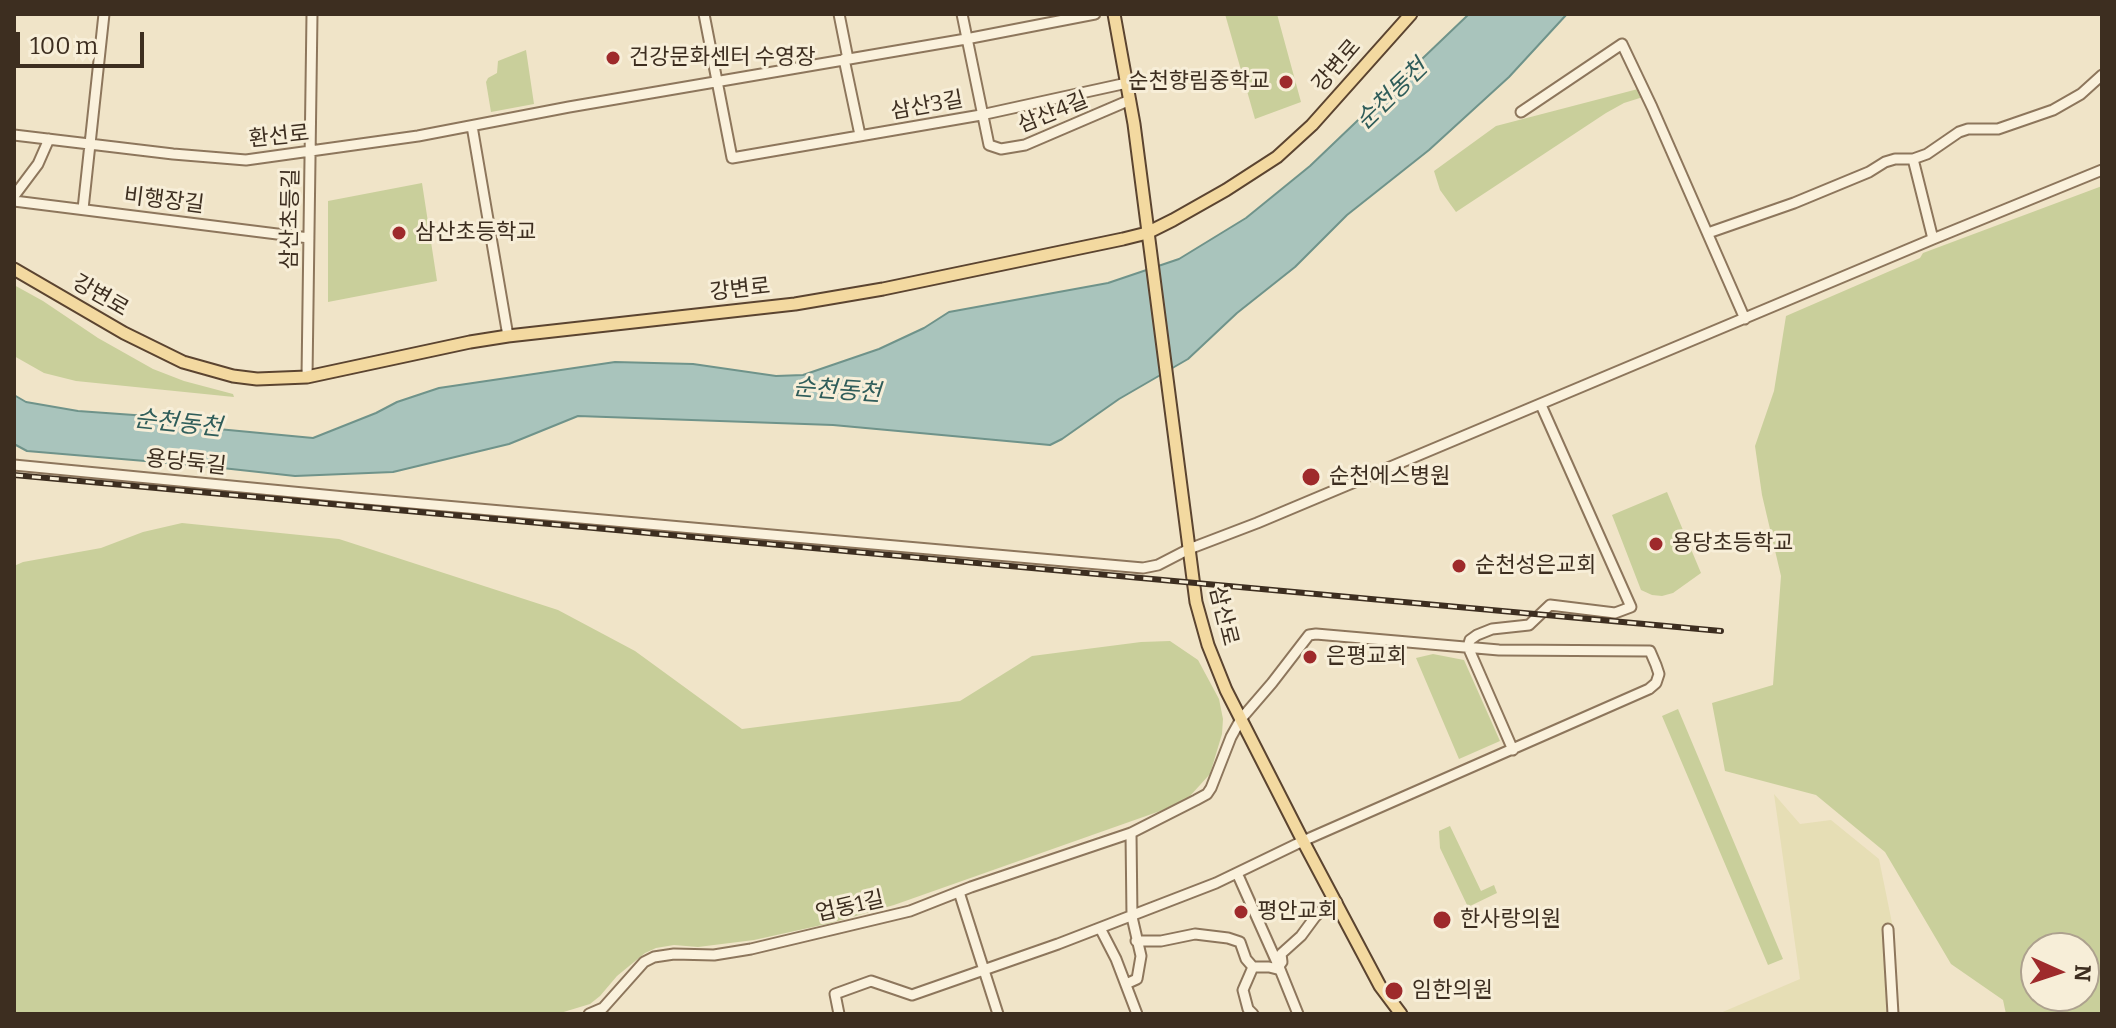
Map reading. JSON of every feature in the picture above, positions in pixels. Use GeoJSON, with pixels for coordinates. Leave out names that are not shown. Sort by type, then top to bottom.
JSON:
{"type":"FeatureCollection","features":[{"type":"Feature","properties":{"kind":"main road"},"geometry":{"type":"LineString","coordinates":[[1114,14],[1130,100],[1147,233]]}},
{"type":"Feature","properties":{"kind":"main road","name":"강변로"},"geometry":{"type":"LineString","coordinates":[[14,269],[124,333],[183,362],[245,377],[276,379],[307,377],[508,336],[822,300],[1147,233],[1217,196],[1277,157],[1312,125],[1411,14]]}},
{"type":"Feature","properties":{"kind":"main road","name":"삼산로"},"geometry":{"type":"LineString","coordinates":[[1147,233],[1196,602],[1208,645],[1226,690],[1303,841],[1380,986],[1401,1014]]}},
{"type":"Feature","properties":{"kind":"street"},"geometry":{"type":"LineString","coordinates":[[83,209],[104,14]]}},
{"type":"Feature","properties":{"kind":"street","name":"삼산초등길"},"geometry":{"type":"LineString","coordinates":[[307,377],[312,14]]}},
{"type":"Feature","properties":{"kind":"street"},"geometry":{"type":"LineString","coordinates":[[704,14],[717,82]]}},
{"type":"Feature","properties":{"kind":"street"},"geometry":{"type":"LineString","coordinates":[[839,14],[860,135]]}},
{"type":"Feature","properties":{"kind":"street"},"geometry":{"type":"LineString","coordinates":[[962,14],[981,115]]}},
{"type":"Feature","properties":{"kind":"street","name":"환선로"},"geometry":{"type":"LineString","coordinates":[[14,135],[246,160],[472,126],[1095,14]]}},
{"type":"Feature","properties":{"kind":"street"},"geometry":{"type":"LineString","coordinates":[[1521,112],[1622,44],[1745,319]]}},
{"type":"Feature","properties":{"kind":"street"},"geometry":{"type":"LineString","coordinates":[[1708,233],[1794,203],[1869,172],[1885,162],[1913,159],[1937,149],[1959,132],[1998,129],[2053,110],[2081,94],[2102,75]]}},
{"type":"Feature","properties":{"kind":"street","name":"삼산3길"},"geometry":{"type":"LineString","coordinates":[[717,82],[732,158],[981,115],[1127,83]]}},
{"type":"Feature","properties":{"kind":"street","name":"삼산4길"},"geometry":{"type":"LineString","coordinates":[[981,115],[989,145],[1007,149],[1025,145],[1130,100]]}},
{"type":"Feature","properties":{"kind":"street"},"geometry":{"type":"LineString","coordinates":[[472,126],[508,336]]}},
{"type":"Feature","properties":{"kind":"street"},"geometry":{"type":"LineString","coordinates":[[14,199],[38,164],[49,139]]}},
{"type":"Feature","properties":{"kind":"street"},"geometry":{"type":"LineString","coordinates":[[1913,159],[1933,239]]}},
{"type":"Feature","properties":{"kind":"street","name":"용당둑길"},"geometry":{"type":"LineString","coordinates":[[18,463],[355,498],[1135,568],[1158,565],[1189,549],[2102,170]]}},
{"type":"Feature","properties":{"kind":"street","name":"비행장길"},"geometry":{"type":"LineString","coordinates":[[14,199],[309,238]]}},
{"type":"Feature","properties":{"kind":"street"},"geometry":{"type":"LineString","coordinates":[[1513,750],[1468,647],[1470,640],[1485,631],[1529,625],[1550,605],[1615,613],[1631,607],[1541,405]]}},
{"type":"Feature","properties":{"kind":"street","name":"업동1길"},"geometry":{"type":"LineString","coordinates":[[589,1014],[603,1008],[644,962],[654,957],[714,955],[751,949],[910,911],[1131,833],[1207,794],[1241,719],[1309,635],[1468,647]]}},
{"type":"Feature","properties":{"kind":"street"},"geometry":{"type":"LineString","coordinates":[[839,1014],[835,994],[871,981],[912,995],[1132,917],[1649,689],[1656,683],[1659,674],[1650,651],[1468,647]]}},
{"type":"Feature","properties":{"kind":"street"},"geometry":{"type":"LineString","coordinates":[[1126,984],[1137,979],[1141,956],[1132,917],[1131,833]]}},
{"type":"Feature","properties":{"kind":"street"},"geometry":{"type":"LineString","coordinates":[[1237,873],[1298,1014]]}},
{"type":"Feature","properties":{"kind":"street"},"geometry":{"type":"LineString","coordinates":[[959,892],[998,1014]]}},
{"type":"Feature","properties":{"kind":"street"},"geometry":{"type":"LineString","coordinates":[[1136,941],[1161,941],[1195,934],[1228,938],[1240,942],[1246,959],[1253,967],[1277,969],[1282,962],[1281,954],[1325,907],[1337,902]]}},
{"type":"Feature","properties":{"kind":"street"},"geometry":{"type":"LineString","coordinates":[[1100,928],[1137,1014]]}},
{"type":"Feature","properties":{"kind":"street"},"geometry":{"type":"LineString","coordinates":[[1888,929],[1893,1014]]}},
{"type":"Feature","properties":{"kind":"street"},"geometry":{"type":"LineString","coordinates":[[1253,967],[1243,990],[1248,1009],[1253,1014]]}},
{"type":"Feature","properties":{"kind":"shaded area"},"geometry":{"type":"Polygon","coordinates":[[[1774,794],[1800,824],[1831,820],[1879,859],[1892,923],[1899,1014],[1718,1014],[1800,979],[1774,794]]]}},
{"type":"Feature","properties":{"kind":"green space"},"geometry":{"type":"Polygon","coordinates":[[[1225,14],[1277,14],[1301,102],[1255,119],[1225,14]]]}},
{"type":"Feature","properties":{"kind":"green space"},"geometry":{"type":"Polygon","coordinates":[[[526,50],[534,104],[491,112],[488,78],[497,73],[498,61],[526,50]]]}},
{"type":"Feature","properties":{"kind":"green space"},"geometry":{"type":"Polygon","coordinates":[[[1638,89],[1643,97],[1606,113],[1456,212],[1440,190],[1434,171],[1496,126],[1638,89]]]}},
{"type":"Feature","properties":{"kind":"green space"},"geometry":{"type":"Polygon","coordinates":[[[422,183],[437,281],[328,302],[328,201],[422,183]]]}},
{"type":"Feature","properties":{"kind":"green space"},"geometry":{"type":"Polygon","coordinates":[[[2102,186],[2102,1014],[2006,1014],[2003,1000],[1951,964],[1885,852],[1816,795],[1725,771],[1712,703],[1773,685],[1781,576],[1762,495],[1755,446],[1774,391],[1786,316],[1920,258],[1923,253],[2102,186]]]}},
{"type":"Feature","properties":{"kind":"green space"},"geometry":{"type":"Polygon","coordinates":[[[14,285],[153,369],[233,394],[234,397],[76,381],[44,373],[14,356],[14,285]]]}},
{"type":"Feature","properties":{"kind":"green space","name":"용당초등학교"},"geometry":{"type":"Polygon","coordinates":[[[1667,492],[1701,573],[1673,593],[1662,596],[1641,590],[1612,515],[1667,492]]]}},
{"type":"Feature","properties":{"kind":"green space"},"geometry":{"type":"Polygon","coordinates":[[[182,523],[339,539],[558,610],[635,651],[742,729],[960,701],[1032,656],[1170,641],[1198,660],[1219,699],[1222,734],[1210,774],[1190,796],[1163,810],[894,905],[831,923],[754,940],[698,947],[674,945],[656,948],[617,976],[590,1004],[557,1014],[14,1014],[14,566],[101,548],[143,532],[182,523]]]}},
{"type":"Feature","properties":{"kind":"green space"},"geometry":{"type":"Polygon","coordinates":[[[1433,654],[1464,660],[1500,741],[1459,759],[1416,658],[1433,654]]]}},
{"type":"Feature","properties":{"kind":"green space"},"geometry":{"type":"Polygon","coordinates":[[[1678,709],[1783,959],[1768,965],[1662,716],[1678,709]]]}},
{"type":"Feature","properties":{"kind":"green space"},"geometry":{"type":"Polygon","coordinates":[[[1450,826],[1481,891],[1494,885],[1497,893],[1468,907],[1440,848],[1439,831],[1450,826]]]}},
{"type":"Feature","properties":{"kind":"water","name":"순천동천"},"geometry":{"type":"Polygon","coordinates":[[[1469,14],[1567,14],[1509,77],[1429,150],[1347,215],[1295,267],[1237,313],[1188,359],[1119,399],[1050,445],[833,425],[578,416],[509,444],[393,472],[295,476],[27,451],[14,444],[14,395],[26,402],[78,411],[148,416],[218,429],[313,438],[397,402],[439,388],[615,362],[693,364],[776,376],[803,375],[879,349],[924,328],[949,312],[1108,283],[1179,259],[1246,218],[1310,166],[1469,14]]]}},
{"type":"Feature","properties":{"kind":"railway"},"geometry":{"type":"LineString","coordinates":[[14,475],[1721,631]]}},
{"type":"Feature","properties":{"kind":"place","name":"건강문화센터 수영장"},"geometry":{"type":"Point","coordinates":[613,58]}},
{"type":"Feature","properties":{"kind":"place","name":"순천향림중학교"},"geometry":{"type":"Point","coordinates":[1286,82]}},
{"type":"Feature","properties":{"kind":"place","name":"삼산초등학교"},"geometry":{"type":"Point","coordinates":[399,233]}},
{"type":"Feature","properties":{"kind":"place","name":"순천에스병원"},"geometry":{"type":"Point","coordinates":[1311,477]}},
{"type":"Feature","properties":{"kind":"place","name":"용당초등학교"},"geometry":{"type":"Point","coordinates":[1656,544]}},
{"type":"Feature","properties":{"kind":"place","name":"순천성은교회"},"geometry":{"type":"Point","coordinates":[1459,566]}},
{"type":"Feature","properties":{"kind":"place","name":"은평교회"},"geometry":{"type":"Point","coordinates":[1310,657]}},
{"type":"Feature","properties":{"kind":"place","name":"평안교회"},"geometry":{"type":"Point","coordinates":[1241,912]}},
{"type":"Feature","properties":{"kind":"place","name":"한사랑의원"},"geometry":{"type":"Point","coordinates":[1442,920]}},
{"type":"Feature","properties":{"kind":"place","name":"임한의원"},"geometry":{"type":"Point","coordinates":[1394,991]}}]}
